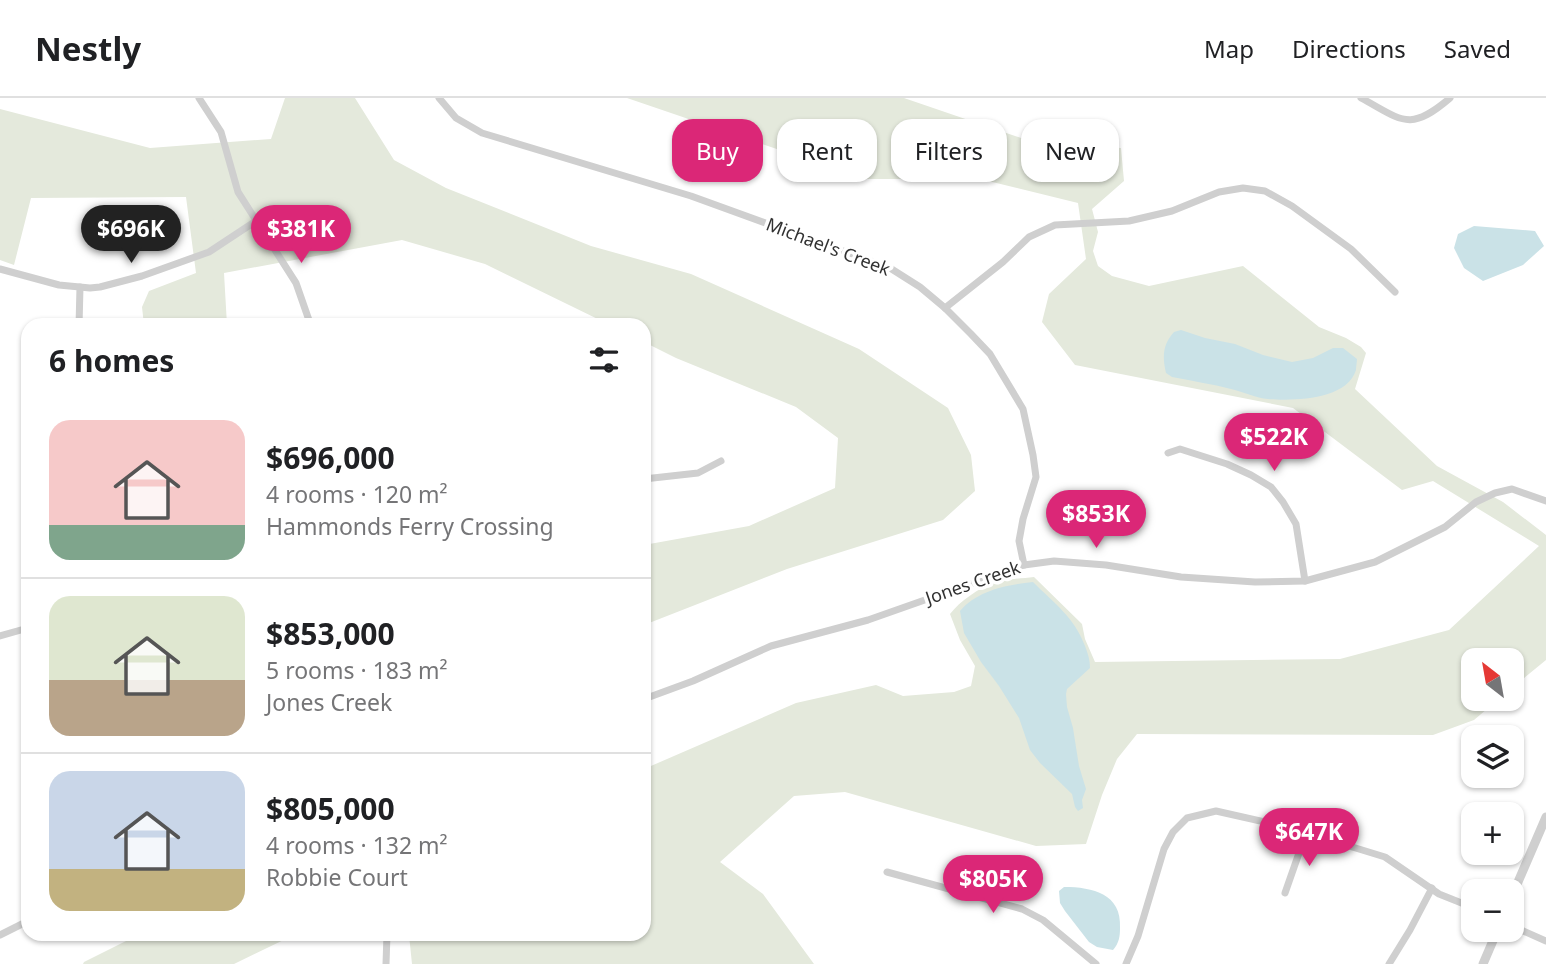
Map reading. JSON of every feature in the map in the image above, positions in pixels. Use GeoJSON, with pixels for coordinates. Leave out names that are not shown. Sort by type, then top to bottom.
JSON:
{"type":"FeatureCollection","features":[{"type":"Feature","properties":{"kind":"street"},"geometry":{"type":"LineString","coordinates":[[199,98],[221,132],[238,192],[296,283],[308,318]]}},
{"type":"Feature","properties":{"kind":"street","name":"Michael's Creek"},"geometry":{"type":"LineString","coordinates":[[439,98],[456,118],[482,133],[691,196],[890,268],[920,287],[945,308],[990,354],[1023,409],[1036,477],[1019,541],[1024,565]]}},
{"type":"Feature","properties":{"kind":"street"},"geometry":{"type":"LineString","coordinates":[[1361,98],[1404,120],[1417,119],[1428,114],[1450,98]]}},
{"type":"Feature","properties":{"kind":"street"},"geometry":{"type":"LineString","coordinates":[[945,308],[1003,262],[1029,237],[1055,225],[1129,221],[1172,211],[1219,192],[1243,188],[1265,191],[1292,206],[1351,249],[1395,292]]}},
{"type":"Feature","properties":{"kind":"street"},"geometry":{"type":"LineString","coordinates":[[0,269],[59,285],[100,287],[209,252],[256,221]]}},
{"type":"Feature","properties":{"kind":"street"},"geometry":{"type":"LineString","coordinates":[[79,318],[80,287]]}},
{"type":"Feature","properties":{"kind":"street"},"geometry":{"type":"LineString","coordinates":[[1168,453],[1180,449],[1227,464],[1270,487],[1296,524],[1305,581]]}},
{"type":"Feature","properties":{"kind":"street"},"geometry":{"type":"LineString","coordinates":[[651,478],[698,473],[720,460]]}},
{"type":"Feature","properties":{"kind":"street","name":"Jones Creek"},"geometry":{"type":"LineString","coordinates":[[651,696],[771,646],[868,620],[1024,565],[1054,561],[1106,565],[1181,577],[1255,582],[1305,581],[1375,562],[1446,527],[1476,502],[1495,493],[1512,489],[1546,500]]}},
{"type":"Feature","properties":{"kind":"street"},"geometry":{"type":"LineString","coordinates":[[0,636],[21,630]]}},
{"type":"Feature","properties":{"kind":"street"},"geometry":{"type":"LineString","coordinates":[[1126,964],[1138,936],[1164,849],[1173,832],[1187,818],[1216,811],[1287,827],[1385,858],[1439,894],[1461,903]]}},
{"type":"Feature","properties":{"kind":"street"},"geometry":{"type":"LineString","coordinates":[[1519,879],[1546,817]]}},
{"type":"Feature","properties":{"kind":"street"},"geometry":{"type":"LineString","coordinates":[[1285,894],[1306,833]]}},
{"type":"Feature","properties":{"kind":"street"},"geometry":{"type":"LineString","coordinates":[[887,872],[1022,909],[1043,920],[1096,964]]}},
{"type":"Feature","properties":{"kind":"street"},"geometry":{"type":"LineString","coordinates":[[1390,964],[1432,888]]}},
{"type":"Feature","properties":{"kind":"street"},"geometry":{"type":"LineString","coordinates":[[0,935],[21,924]]}},
{"type":"Feature","properties":{"kind":"street"},"geometry":{"type":"LineString","coordinates":[[1524,931],[1546,941]]}},
{"type":"Feature","properties":{"kind":"street"},"geometry":{"type":"LineString","coordinates":[[387,941],[387,964]]}},
{"type":"Feature","properties":{"kind":"street"},"geometry":{"type":"LineString","coordinates":[[1483,964],[1492,942]]}},
{"type":"Feature","properties":{"kind":"shaded area"},"geometry":{"type":"Polygon","coordinates":[[[285,98],[355,98],[394,160],[446,188],[591,246],[691,274],[859,349],[948,408],[971,455],[975,491],[943,520],[787,569],[651,622],[651,544],[749,526],[835,488],[838,438],[796,407],[651,346],[651,318],[596,318],[485,264],[402,240],[224,273],[227,318],[143,318],[142,307],[149,291],[196,273],[186,197],[31,198],[14,265],[0,260],[0,109],[150,148],[271,139],[285,98]]]}},
{"type":"Feature","properties":{"kind":"shaded area"},"geometry":{"type":"Polygon","coordinates":[[[627,98],[904,98],[966,119],[891,119],[891,179],[877,179],[877,119],[777,119],[777,149],[763,144],[763,119],[689,119],[627,98]]]}},
{"type":"Feature","properties":{"kind":"shaded area"},"geometry":{"type":"Polygon","coordinates":[[[1007,133],[1021,138],[1021,182],[1119,182],[1121,148],[1124,181],[1092,209],[1098,232],[1093,251],[1098,266],[1112,276],[1149,286],[1243,266],[1319,327],[1361,347],[1366,353],[1355,389],[1437,466],[1503,502],[1546,535],[1546,660],[1524,678],[1524,648],[1461,648],[1461,711],[1485,711],[1474,720],[1433,735],[1137,734],[1117,759],[1086,844],[1036,846],[845,792],[794,796],[720,862],[763,894],[814,964],[412,964],[410,941],[651,941],[651,766],[796,703],[876,685],[903,696],[954,692],[971,686],[975,666],[960,640],[950,614],[970,595],[995,582],[1034,577],[1082,624],[1095,662],[1340,659],[1449,630],[1539,546],[1433,481],[1402,490],[1293,408],[1075,365],[1042,322],[1049,294],[1086,259],[1078,203],[992,182],[1007,182],[1007,133]]]}},
{"type":"Feature","properties":{"kind":"shaded area"},"geometry":{"type":"Polygon","coordinates":[[[126,941],[282,941],[234,964],[83,964],[126,941]]]}},
{"type":"Feature","properties":{"kind":"water"},"geometry":{"type":"Polygon","coordinates":[[[1474,226],[1535,231],[1544,246],[1523,265],[1483,281],[1464,268],[1454,248],[1458,234],[1474,226]]]}},
{"type":"Feature","properties":{"kind":"water"},"geometry":{"type":"Polygon","coordinates":[[[1181,330],[1292,362],[1313,358],[1333,348],[1343,348],[1357,359],[1356,370],[1351,380],[1331,393],[1291,400],[1259,397],[1172,377],[1166,373],[1166,346],[1174,332],[1181,330]]]}},
{"type":"Feature","properties":{"kind":"water"},"geometry":{"type":"Polygon","coordinates":[[[1033,582],[1070,619],[1081,636],[1089,660],[1090,668],[1067,689],[1066,694],[1079,766],[1086,789],[1082,800],[1083,808],[1078,811],[1072,794],[1030,750],[1019,718],[964,633],[960,611],[975,598],[994,590],[1033,582]]]}},
{"type":"Feature","properties":{"kind":"water"},"geometry":{"type":"Polygon","coordinates":[[[1064,887],[1095,891],[1111,900],[1119,916],[1120,928],[1119,940],[1113,950],[1097,947],[1089,942],[1060,903],[1059,891],[1064,887]]]}}]}
